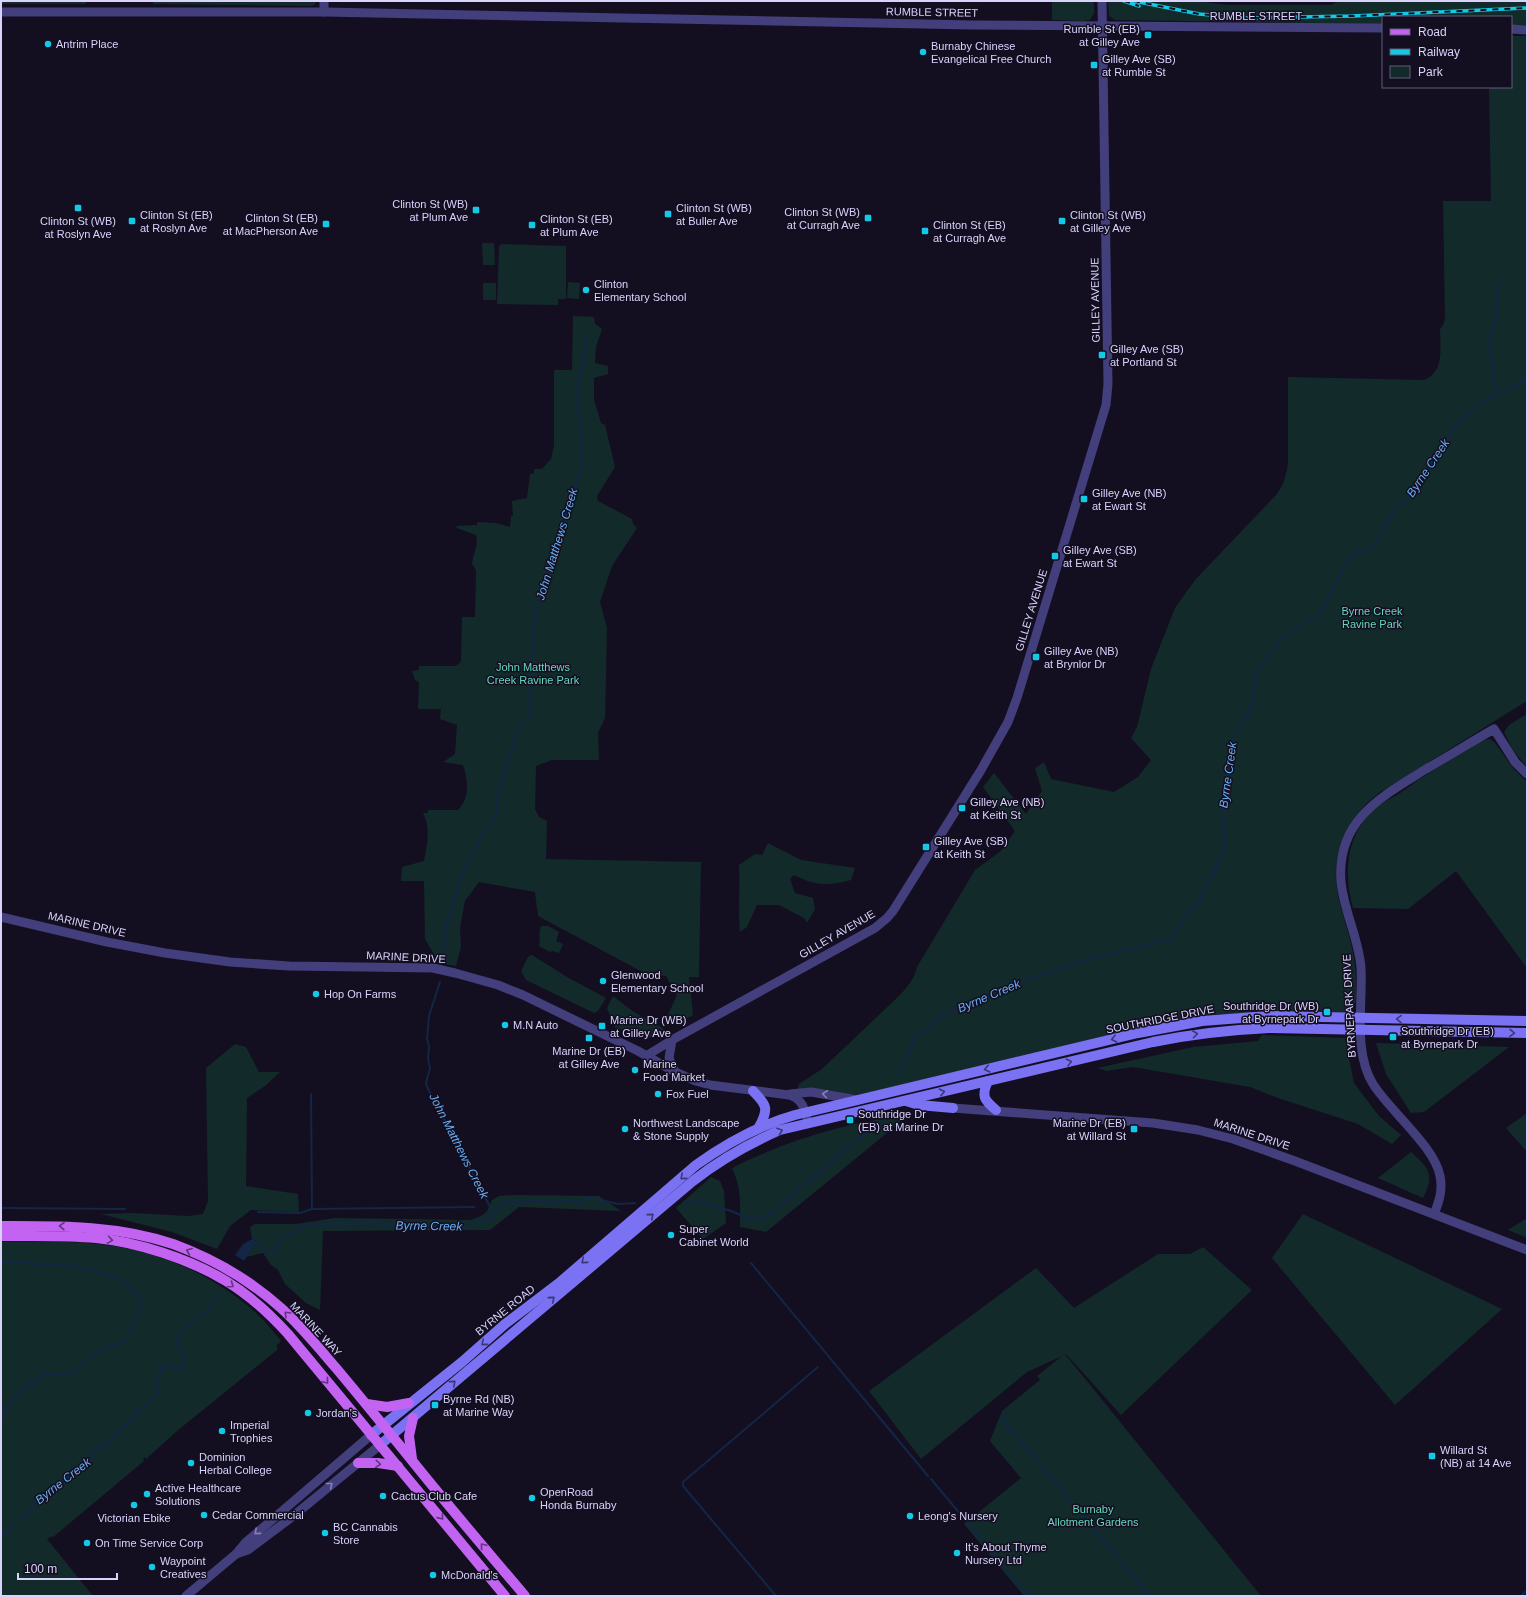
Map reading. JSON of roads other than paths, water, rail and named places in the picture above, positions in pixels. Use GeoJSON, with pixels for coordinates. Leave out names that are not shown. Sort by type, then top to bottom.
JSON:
{"type":"FeatureCollection","features":[{"type":"Feature","properties":{"kind":"main road","name":"SOUTHRIDGE DRIVE"},"geometry":{"type":"LineString","coordinates":[[806,1113],[1138,1033],[1202,1021],[1247,1017],[1527,1021]]}},
{"type":"Feature","properties":{"kind":"main road","name":"SOUTHRIDGE DRIVE"},"geometry":{"type":"LineString","coordinates":[[808,1123],[1188,1034],[1269,1028],[1527,1033]]}},
{"type":"Feature","properties":{"kind":"main road"},"geometry":{"type":"LineString","coordinates":[[988,1081],[984,1092],[985,1097],[988,1103],[996,1110]]}},
{"type":"Feature","properties":{"kind":"main road"},"geometry":{"type":"LineString","coordinates":[[753,1091],[762,1100],[766,1108],[765,1117],[759,1127]]}},
{"type":"Feature","properties":{"kind":"main road"},"geometry":{"type":"LineString","coordinates":[[904,1101],[919,1105],[953,1108]]}},
{"type":"Feature","properties":{"kind":"main road","name":"BYRNE ROAD"},"geometry":{"type":"LineString","coordinates":[[371,1435],[462,1362],[506,1324],[559,1283],[713,1152],[759,1127],[806,1113]]}},
{"type":"Feature","properties":{"kind":"main road","name":"BYRNE ROAD"},"geometry":{"type":"LineString","coordinates":[[380,1445],[576,1278],[718,1162],[753,1141],[780,1130],[808,1123]]}},
{"type":"Feature","properties":{"kind":"main road","name":"MARINE WAY"},"geometry":{"type":"LineString","coordinates":[[1,1226],[56,1226],[111,1230],[150,1237],[173,1244],[215,1263],[238,1277],[280,1307],[314,1342],[384,1424],[412,1461],[525,1596]]}},
{"type":"Feature","properties":{"kind":"main road"},"geometry":{"type":"LineString","coordinates":[[1,1236],[73,1236],[123,1242],[171,1256],[225,1280],[246,1295],[270,1315],[288,1334],[504,1596]]}},
{"type":"Feature","properties":{"kind":"main road"},"geometry":{"type":"LineString","coordinates":[[367,1404],[387,1408],[409,1404]]}},
{"type":"Feature","properties":{"kind":"main road"},"geometry":{"type":"LineString","coordinates":[[412,1461],[409,1442],[413,1418]]}},
{"type":"Feature","properties":{"kind":"main road"},"geometry":{"type":"LineString","coordinates":[[358,1463],[378,1463],[398,1466]]}},
{"type":"Feature","properties":{"kind":"street"},"geometry":{"type":"LineString","coordinates":[[324,1],[324,12]]}},
{"type":"Feature","properties":{"kind":"street","name":"GILLEY AVENUE"},"geometry":{"type":"LineString","coordinates":[[646,1056],[672,1040],[875,928],[887,918],[968,790],[1008,722],[1070,527],[1108,399],[1102,1]]}},
{"type":"Feature","properties":{"kind":"street","name":"RUMBLE STREET"},"geometry":{"type":"LineString","coordinates":[[1,12],[324,12],[1102,26],[1382,28]]}},
{"type":"Feature","properties":{"kind":"street"},"geometry":{"type":"LineString","coordinates":[[1512,29],[1527,30]]}},
{"type":"Feature","properties":{"kind":"street","name":"BYRNEPARK DRIVE"},"geometry":{"type":"LineString","coordinates":[[1434,1214],[1441,1189],[1441,1178],[1438,1167],[1430,1153],[1373,1084],[1366,1070],[1361,1030],[1360,958],[1341,884],[1342,859],[1350,834],[1365,812],[1379,799],[1494,729],[1514,762],[1527,774]]}},
{"type":"Feature","properties":{"kind":"street","name":"MARINE DRIVE"},"geometry":{"type":"LineString","coordinates":[[1,917],[107,942],[166,953],[230,962],[288,966],[432,968],[475,977],[523,995],[675,1072],[710,1085],[789,1095],[811,1092],[860,1100]]}},
{"type":"Feature","properties":{"kind":"street"},"geometry":{"type":"LineString","coordinates":[[672,1040],[669,1058],[675,1072]]}},
{"type":"Feature","properties":{"kind":"street"},"geometry":{"type":"LineString","coordinates":[[789,1095],[797,1097],[802,1103],[808,1123]]}},
{"type":"Feature","properties":{"kind":"street","name":"MARINE DRIVE"},"geometry":{"type":"LineString","coordinates":[[953,1108],[996,1110],[1153,1123],[1198,1130],[1233,1139],[1295,1161],[1527,1250]]}},
{"type":"Feature","properties":{"kind":"street","name":"BYRNE ROAD"},"geometry":{"type":"LineString","coordinates":[[186,1596],[236,1554],[244,1543],[371,1435]]}},
{"type":"Feature","properties":{"kind":"street","name":"BYRNE ROAD"},"geometry":{"type":"LineString","coordinates":[[236,1554],[248,1550],[292,1517],[380,1445]]}},
{"type":"Feature","properties":{"kind":"water"},"geometry":{"type":"Polygon","coordinates":[[[252,1239],[257,1241],[258,1244],[255,1244],[244,1261],[235,1255],[243,1244],[252,1239]]]}},
{"type":"Feature","properties":{"kind":"waterway"},"geometry":{"type":"LineString","coordinates":[[1497,395],[1489,342],[1496,320],[1496,295],[1500,277]]}},
{"type":"Feature","properties":{"kind":"waterway","name":"John Matthews Creek"},"geometry":{"type":"LineString","coordinates":[[444,953],[447,924],[461,876],[485,831],[495,817],[498,795],[518,726],[530,716],[531,666],[535,621],[545,575],[582,466],[578,387],[587,333]]}},
{"type":"Feature","properties":{"kind":"waterway","name":"Byrne Creek"},"geometry":{"type":"LineString","coordinates":[[900,1073],[914,1038],[938,1019],[960,1007],[1042,974],[1095,958],[1173,939],[1185,916],[1199,903],[1225,848],[1223,806],[1228,786],[1229,764],[1234,736],[1250,712],[1259,667],[1284,636],[1320,615],[1337,580],[1351,556],[1375,545],[1397,505],[1410,498],[1458,422],[1490,397],[1527,380]]}},
{"type":"Feature","properties":{"kind":"waterway","name":"John Matthews Creek"},"geometry":{"type":"LineString","coordinates":[[440,982],[429,1016],[427,1039],[429,1046],[428,1059],[430,1068],[426,1083],[489,1205],[493,1217]]}},
{"type":"Feature","properties":{"kind":"waterway"},"geometry":{"type":"LineString","coordinates":[[311,1094],[312,1209]]}},
{"type":"Feature","properties":{"kind":"waterway","name":"Byrne Creek"},"geometry":{"type":"LineString","coordinates":[[684,1202],[696,1201],[708,1204],[731,1211],[752,1220],[765,1218],[881,1120]]}},
{"type":"Feature","properties":{"kind":"waterway","name":"Byrne Creek"},"geometry":{"type":"LineString","coordinates":[[257,1243],[268,1253],[272,1253],[282,1237],[292,1234],[303,1226],[335,1223],[356,1225],[365,1222],[377,1225],[447,1225],[466,1227],[474,1225],[480,1220],[488,1220],[493,1217],[500,1208],[510,1200],[519,1202],[540,1200],[555,1203],[563,1200],[580,1202],[588,1199],[596,1199],[618,1204],[635,1203]]}},
{"type":"Feature","properties":{"kind":"waterway"},"geometry":{"type":"LineString","coordinates":[[258,1212],[300,1213],[312,1209],[474,1207]]}},
{"type":"Feature","properties":{"kind":"waterway"},"geometry":{"type":"LineString","coordinates":[[1,1208],[125,1209]]}},
{"type":"Feature","properties":{"kind":"waterway"},"geometry":{"type":"LineString","coordinates":[[1,1262],[48,1264],[101,1272],[115,1277],[127,1284],[142,1303],[131,1331],[124,1342],[99,1350],[74,1372],[61,1375],[46,1373],[16,1396],[1,1417]]}},
{"type":"Feature","properties":{"kind":"waterway"},"geometry":{"type":"LineString","coordinates":[[751,1263],[928,1476]]}},
{"type":"Feature","properties":{"kind":"waterway","name":"Byrne Creek"},"geometry":{"type":"LineString","coordinates":[[1,1534],[7,1533],[16,1520],[29,1514],[36,1499],[45,1496],[63,1484],[75,1469],[82,1468],[91,1461],[92,1455],[98,1448],[108,1445],[120,1428],[130,1423],[136,1411],[149,1404],[156,1395],[160,1373],[159,1369],[162,1366],[172,1366],[178,1370],[182,1369],[184,1363],[182,1352],[176,1344],[177,1338],[183,1329],[206,1312],[219,1294]]}},
{"type":"Feature","properties":{"kind":"waterway"},"geometry":{"type":"LineString","coordinates":[[776,1596],[683,1486],[683,1482],[818,1367]]}},
{"type":"Feature","properties":{"kind":"waterway"},"geometry":{"type":"LineString","coordinates":[[1004,1413],[1002,1419],[1150,1596]]}},
{"type":"Feature","properties":{"kind":"waterway"},"geometry":{"type":"LineString","coordinates":[[931,1479],[1029,1596]]}},
{"type":"Feature","properties":{"kind":"waterway"},"geometry":{"type":"LineString","coordinates":[[1521,1596],[1525,1592]]}},
{"type":"Feature","properties":{"kind":"railway"},"geometry":{"type":"LineString","coordinates":[[1124,1],[1139,6]]}},
{"type":"Feature","properties":{"kind":"railway"},"geometry":{"type":"LineString","coordinates":[[1134,1],[1199,14],[1246,18],[1353,16],[1527,8]]}},
{"type":"Feature","properties":{"kind":"place","name":"Rumble St (EB) at Gilley Ave"},"geometry":{"type":"Point","coordinates":[1148,35]}},
{"type":"Feature","properties":{"kind":"place","name":"Antrim Place"},"geometry":{"type":"Point","coordinates":[48,44]}},
{"type":"Feature","properties":{"kind":"place","name":"Burnaby Chinese Evangelical Free Church"},"geometry":{"type":"Point","coordinates":[923,52]}},
{"type":"Feature","properties":{"kind":"place","name":"Gilley Ave (SB) at Rumble St"},"geometry":{"type":"Point","coordinates":[1094,65]}},
{"type":"Feature","properties":{"kind":"place","name":"Clinton St (WB) at Roslyn Ave"},"geometry":{"type":"Point","coordinates":[78,208]}},
{"type":"Feature","properties":{"kind":"place","name":"Clinton St (WB) at Plum Ave"},"geometry":{"type":"Point","coordinates":[476,210]}},
{"type":"Feature","properties":{"kind":"place","name":"Clinton St (WB) at Buller Ave"},"geometry":{"type":"Point","coordinates":[668,214]}},
{"type":"Feature","properties":{"kind":"place","name":"Clinton St (WB) at Curragh Ave"},"geometry":{"type":"Point","coordinates":[868,218]}},
{"type":"Feature","properties":{"kind":"place","name":"Clinton St (EB) at Roslyn Ave"},"geometry":{"type":"Point","coordinates":[132,221]}},
{"type":"Feature","properties":{"kind":"place","name":"Clinton St (WB) at Gilley Ave"},"geometry":{"type":"Point","coordinates":[1062,221]}},
{"type":"Feature","properties":{"kind":"place","name":"Clinton St (EB) at MacPherson Ave"},"geometry":{"type":"Point","coordinates":[326,224]}},
{"type":"Feature","properties":{"kind":"place","name":"Clinton St (EB) at Plum Ave"},"geometry":{"type":"Point","coordinates":[532,225]}},
{"type":"Feature","properties":{"kind":"place","name":"Clinton St (EB) at Curragh Ave"},"geometry":{"type":"Point","coordinates":[925,231]}},
{"type":"Feature","properties":{"kind":"place","name":"Clinton Elementary School"},"geometry":{"type":"Point","coordinates":[586,290]}},
{"type":"Feature","properties":{"kind":"place","name":"Gilley Ave (SB) at Portland St"},"geometry":{"type":"Point","coordinates":[1102,355]}},
{"type":"Feature","properties":{"kind":"place","name":"Gilley Ave (NB) at Ewart St"},"geometry":{"type":"Point","coordinates":[1084,499]}},
{"type":"Feature","properties":{"kind":"place","name":"Gilley Ave (SB) at Ewart St"},"geometry":{"type":"Point","coordinates":[1055,556]}},
{"type":"Feature","properties":{"kind":"place","name":"Gilley Ave (NB) at Brynlor Dr"},"geometry":{"type":"Point","coordinates":[1036,657]}},
{"type":"Feature","properties":{"kind":"place","name":"Gilley Ave (NB) at Keith St"},"geometry":{"type":"Point","coordinates":[962,808]}},
{"type":"Feature","properties":{"kind":"place","name":"Gilley Ave (SB) at Keith St"},"geometry":{"type":"Point","coordinates":[926,847]}},
{"type":"Feature","properties":{"kind":"place","name":"Glenwood Elementary School"},"geometry":{"type":"Point","coordinates":[603,981]}},
{"type":"Feature","properties":{"kind":"place","name":"Hop On Farms"},"geometry":{"type":"Point","coordinates":[316,994]}},
{"type":"Feature","properties":{"kind":"place","name":"Southridge Dr (WB) at Byrnepark Dr"},"geometry":{"type":"Point","coordinates":[1327,1012]}},
{"type":"Feature","properties":{"kind":"place","name":"M.N Auto"},"geometry":{"type":"Point","coordinates":[505,1025]}},
{"type":"Feature","properties":{"kind":"place","name":"Marine Dr (WB) at Gilley Ave"},"geometry":{"type":"Point","coordinates":[602,1026]}},
{"type":"Feature","properties":{"kind":"place","name":"Southridge Dr (EB) at Byrnepark Dr"},"geometry":{"type":"Point","coordinates":[1393,1037]}},
{"type":"Feature","properties":{"kind":"place","name":"Marine Dr (EB) at Gilley Ave"},"geometry":{"type":"Point","coordinates":[589,1038]}},
{"type":"Feature","properties":{"kind":"place","name":"Marine Food Market"},"geometry":{"type":"Point","coordinates":[635,1070]}},
{"type":"Feature","properties":{"kind":"place","name":"Fox Fuel"},"geometry":{"type":"Point","coordinates":[658,1094]}},
{"type":"Feature","properties":{"kind":"place","name":"Southridge Dr (EB) at Marine Dr"},"geometry":{"type":"Point","coordinates":[850,1120]}},
{"type":"Feature","properties":{"kind":"place","name":"Northwest Landscape & Stone Supply"},"geometry":{"type":"Point","coordinates":[625,1129]}},
{"type":"Feature","properties":{"kind":"place","name":"Marine Dr (EB) at Willard St"},"geometry":{"type":"Point","coordinates":[1134,1129]}},
{"type":"Feature","properties":{"kind":"place","name":"Super Cabinet World"},"geometry":{"type":"Point","coordinates":[671,1235]}},
{"type":"Feature","properties":{"kind":"place","name":"Byrne Rd (NB) at Marine Way"},"geometry":{"type":"Point","coordinates":[435,1405]}},
{"type":"Feature","properties":{"kind":"place","name":"Jordan's"},"geometry":{"type":"Point","coordinates":[308,1413]}},
{"type":"Feature","properties":{"kind":"place","name":"Imperial Trophies"},"geometry":{"type":"Point","coordinates":[222,1431]}},
{"type":"Feature","properties":{"kind":"place","name":"Willard St (NB) at 14 Ave"},"geometry":{"type":"Point","coordinates":[1432,1456]}},
{"type":"Feature","properties":{"kind":"place","name":"Dominion Herbal College"},"geometry":{"type":"Point","coordinates":[191,1463]}},
{"type":"Feature","properties":{"kind":"place","name":"Active Healthcare Solutions"},"geometry":{"type":"Point","coordinates":[147,1494]}},
{"type":"Feature","properties":{"kind":"place","name":"Cactus Club Cafe"},"geometry":{"type":"Point","coordinates":[383,1496]}},
{"type":"Feature","properties":{"kind":"place","name":"OpenRoad Honda Burnaby"},"geometry":{"type":"Point","coordinates":[532,1498]}},
{"type":"Feature","properties":{"kind":"place","name":"Victorian Ebike"},"geometry":{"type":"Point","coordinates":[134,1505]}},
{"type":"Feature","properties":{"kind":"place","name":"Cedar Commercial"},"geometry":{"type":"Point","coordinates":[204,1515]}},
{"type":"Feature","properties":{"kind":"place","name":"Leong's Nursery"},"geometry":{"type":"Point","coordinates":[910,1516]}},
{"type":"Feature","properties":{"kind":"place","name":"BC Cannabis Store"},"geometry":{"type":"Point","coordinates":[325,1533]}},
{"type":"Feature","properties":{"kind":"place","name":"On Time Service Corp"},"geometry":{"type":"Point","coordinates":[87,1543]}},
{"type":"Feature","properties":{"kind":"place","name":"It’s About Thyme Nursery Ltd"},"geometry":{"type":"Point","coordinates":[957,1553]}},
{"type":"Feature","properties":{"kind":"place","name":"Waypoint Creatives"},"geometry":{"type":"Point","coordinates":[152,1567]}},
{"type":"Feature","properties":{"kind":"place","name":"McDonald's"},"geometry":{"type":"Point","coordinates":[433,1575]}},
{"type":"Feature","properties":{"kind":"park label","name":"Byrne Creek Ravine Park"},"geometry":{"type":"Point","coordinates":[1372,617]}},
{"type":"Feature","properties":{"kind":"park label","name":"John Matthews Creek Ravine Park"},"geometry":{"type":"Point","coordinates":[533,673]}},
{"type":"Feature","properties":{"kind":"park label","name":"Burnaby Allotment Gardens"},"geometry":{"type":"Point","coordinates":[1093,1515]}}]}
